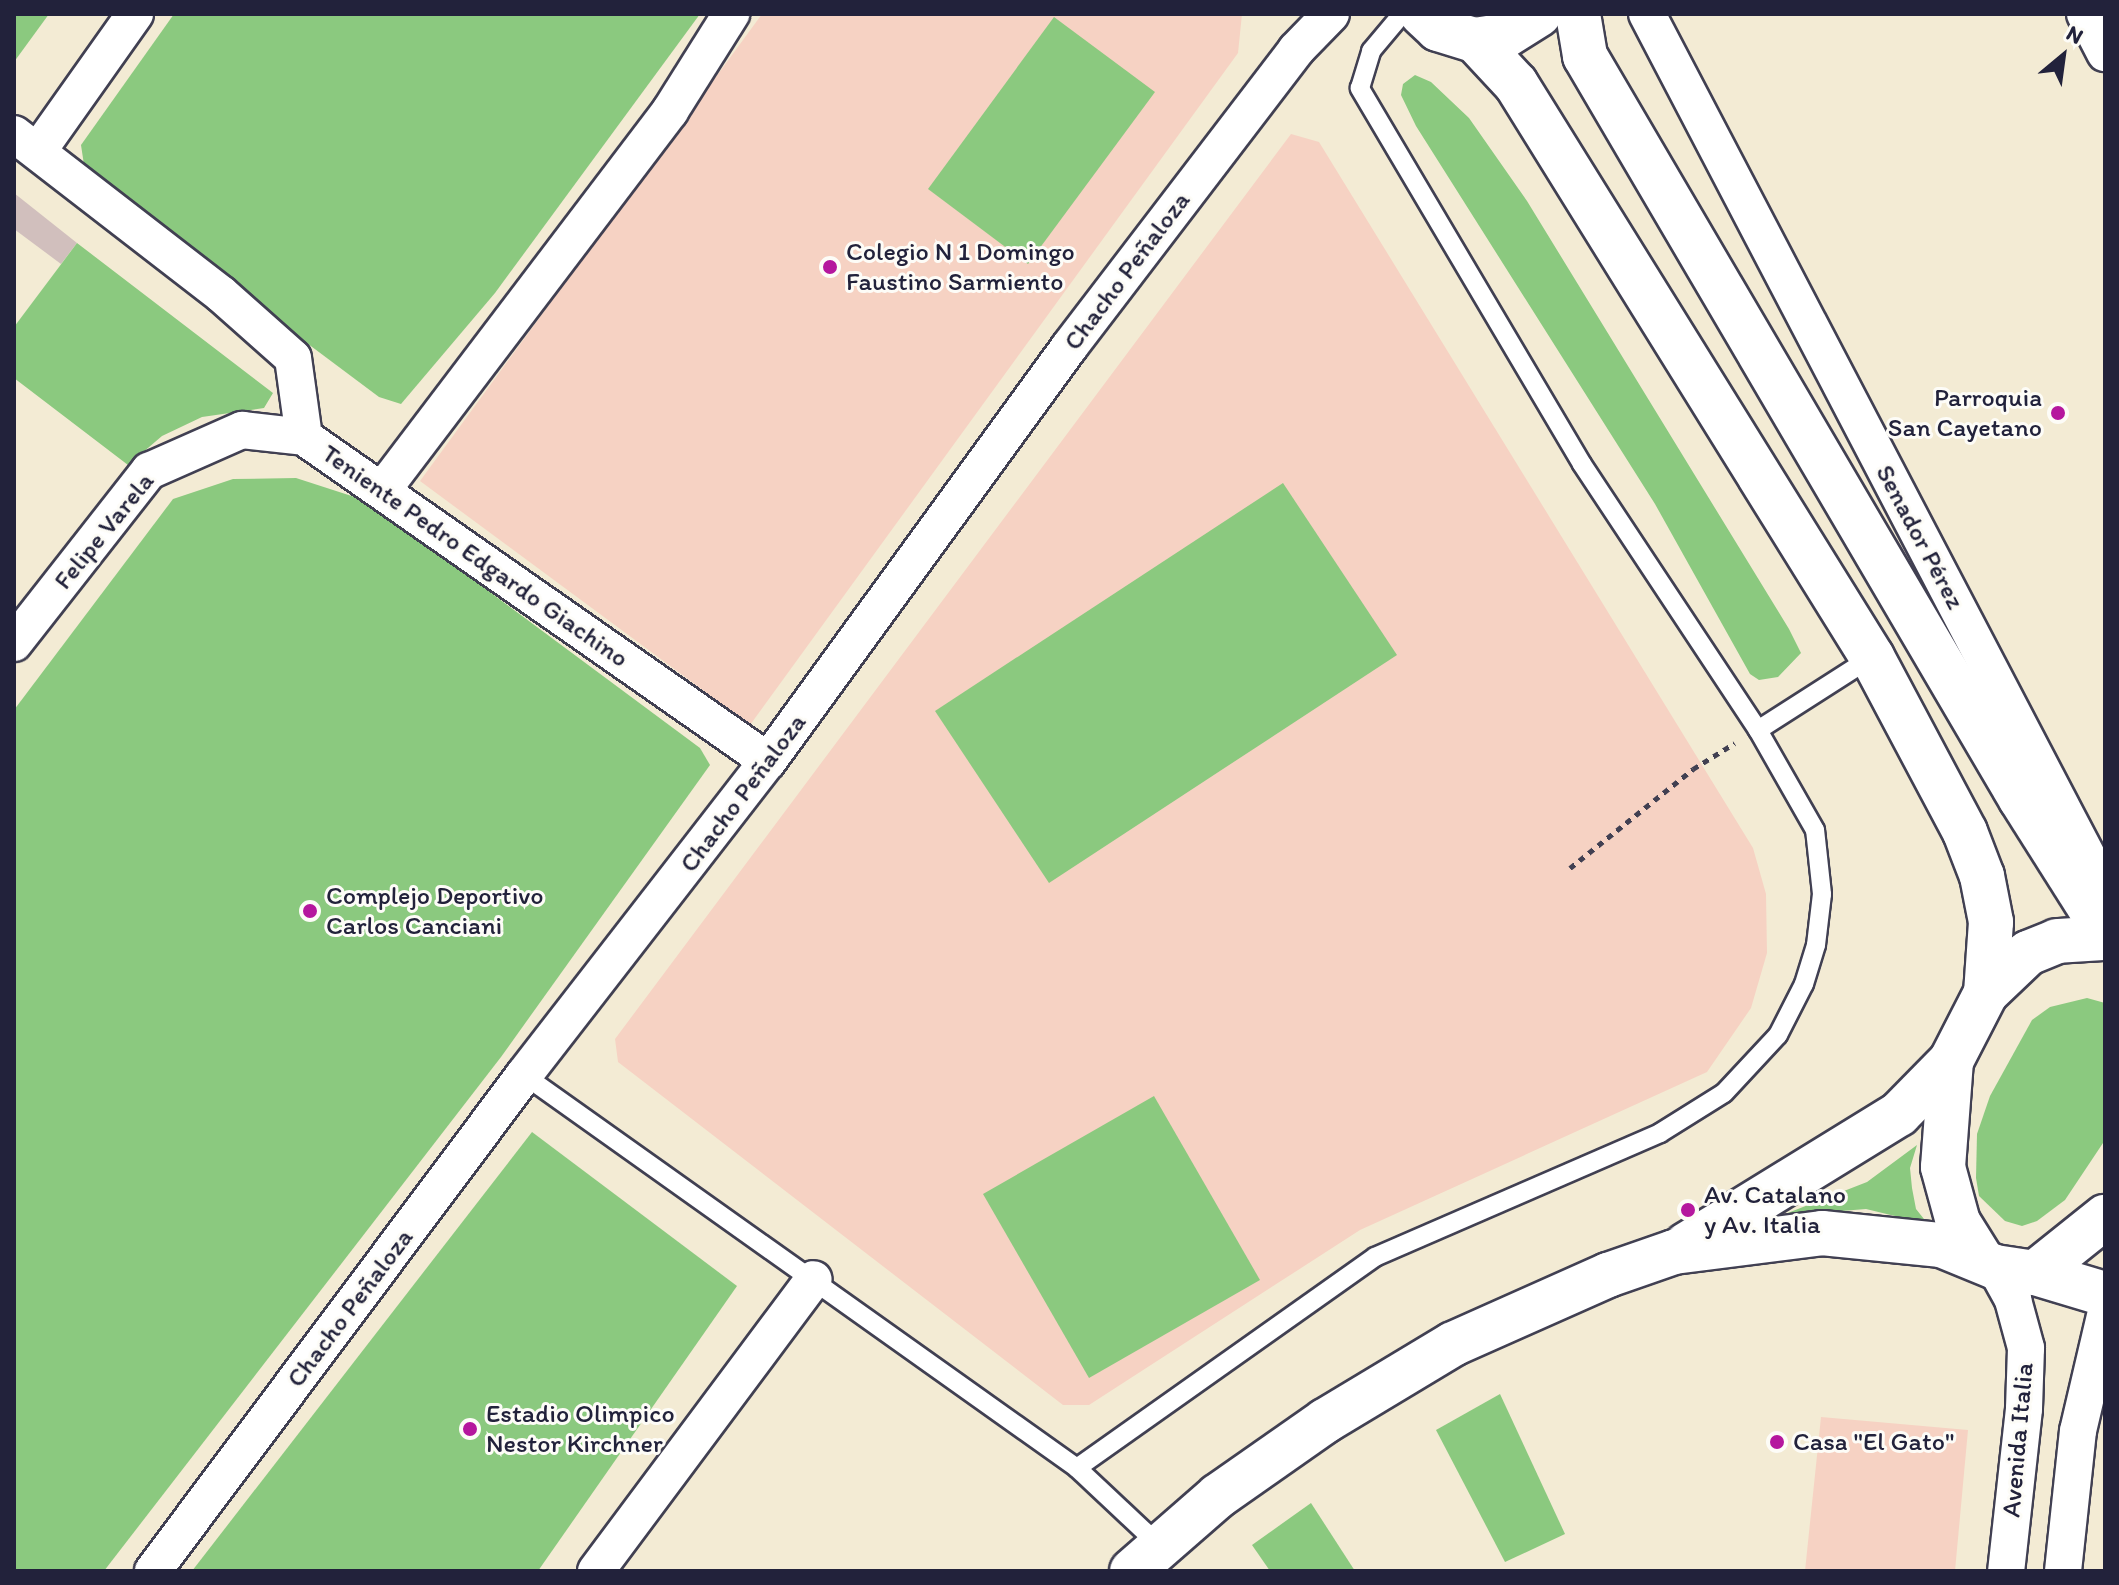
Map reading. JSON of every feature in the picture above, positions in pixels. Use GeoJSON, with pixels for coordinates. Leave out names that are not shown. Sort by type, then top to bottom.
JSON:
{"type":"FeatureCollection","features":[{"type":"Feature","properties":{"kind":"main road"},"geometry":{"type":"LineString","coordinates":[[1422,14],[1438,29],[1475,40],[1506,35],[1539,14]]}},
{"type":"Feature","properties":{"kind":"main road"},"geometry":{"type":"LineString","coordinates":[[1578,14],[1585,56],[2021,799],[2105,932]]}},
{"type":"Feature","properties":{"kind":"main road"},"geometry":{"type":"LineString","coordinates":[[1475,40],[1516,84],[1872,657],[1965,832],[1982,876],[1991,922],[1986,993]]}},
{"type":"Feature","properties":{"kind":"main road"},"geometry":{"type":"LineString","coordinates":[[1146,1559],[1218,1496],[1313,1430],[1453,1344],[1674,1252],[1899,1114],[1951,1061],[1986,993],[2028,953],[2057,941],[2105,938]]}},
{"type":"Feature","properties":{"kind":"main road"},"geometry":{"type":"LineString","coordinates":[[1951,1061],[1943,1167],[1958,1222],[2004,1267]]}},
{"type":"Feature","properties":{"kind":"main road"},"geometry":{"type":"LineString","coordinates":[[2004,1267],[2105,1217]]}},
{"type":"Feature","properties":{"kind":"main road"},"geometry":{"type":"LineString","coordinates":[[1674,1252],[1822,1233],[1941,1245],[2004,1267],[2105,1294]]}},
{"type":"Feature","properties":{"kind":"street"},"geometry":{"type":"LineString","coordinates":[[26,142],[135,14]]}},
{"type":"Feature","properties":{"kind":"street"},"geometry":{"type":"LineString","coordinates":[[384,488],[670,111],[731,14]]}},
{"type":"Feature","properties":{"kind":"street","name":"Chacho Peñaloza"},"geometry":{"type":"LineString","coordinates":[[153,1571],[524,1075],[768,761],[1070,346],[1296,50],[1331,14]]}},
{"type":"Feature","properties":{"kind":"street","name":"Senador Pérez"},"geometry":{"type":"LineString","coordinates":[[1647,14],[2105,890]]}},
{"type":"Feature","properties":{"kind":"street"},"geometry":{"type":"LineString","coordinates":[[2085,14],[2105,53]]}},
{"type":"Feature","properties":{"kind":"street","name":"Teniente Pedro Edgardo Giachino"},"geometry":{"type":"LineString","coordinates":[[26,142],[221,294],[293,358],[304,437],[384,488],[768,761]]}},
{"type":"Feature","properties":{"kind":"street","name":"Felipe Varela"},"geometry":{"type":"LineString","coordinates":[[14,643],[149,471],[242,430],[304,437]]}},
{"type":"Feature","properties":{"kind":"street","name":"Avenida Italia"},"geometry":{"type":"LineString","coordinates":[[2004,1267],[2026,1348],[2024,1409],[2006,1571]]}},
{"type":"Feature","properties":{"kind":"street"},"geometry":{"type":"LineString","coordinates":[[596,1571],[814,1279]]}},
{"type":"Feature","properties":{"kind":"street"},"geometry":{"type":"LineString","coordinates":[[2063,1571],[2078,1431],[2105,1316]]}},
{"type":"Feature","properties":{"kind":"lane"},"geometry":{"type":"LineString","coordinates":[[1077,1468],[1375,1257],[1660,1133],[1724,1093],[1753,1066],[1778,1035],[1804,984],[1816,945],[1822,894],[1815,830],[1758,730],[1582,464],[1360,88],[1371,51],[1402,14]]}},
{"type":"Feature","properties":{"kind":"lane"},"geometry":{"type":"LineString","coordinates":[[1758,730],[1872,657]]}},
{"type":"Feature","properties":{"kind":"lane"},"geometry":{"type":"LineString","coordinates":[[524,1075],[1077,1468],[1146,1559]]}},
{"type":"Feature","properties":{"kind":"path"},"geometry":{"type":"LineString","coordinates":[[1570,868],[1693,769],[1758,730]]}},
{"type":"Feature","properties":{"kind":"shaded area","name":"Colegio N 1 Domingo Faustino Sarmiento"},"geometry":{"type":"Polygon","coordinates":[[[762,14],[1242,14],[1238,53],[750,725],[420,481],[762,14]]]}},
{"type":"Feature","properties":{"kind":"shaded area"},"geometry":{"type":"Polygon","coordinates":[[[1291,134],[1319,142],[1753,848],[1766,894],[1767,953],[1751,1008],[1707,1072],[1360,1230],[1089,1405],[1063,1405],[618,1062],[615,1039],[1291,134]]]}},
{"type":"Feature","properties":{"kind":"shaded area"},"geometry":{"type":"Polygon","coordinates":[[[14,193],[77,243],[61,264],[14,229],[14,193]]]}},
{"type":"Feature","properties":{"kind":"shaded area"},"geometry":{"type":"Polygon","coordinates":[[[1821,1417],[1968,1430],[1955,1571],[1805,1571],[1821,1417]]]}},
{"type":"Feature","properties":{"kind":"green space"},"geometry":{"type":"Polygon","coordinates":[[[14,14],[49,14],[14,62],[14,14]]]}},
{"type":"Feature","properties":{"kind":"green space"},"geometry":{"type":"Polygon","coordinates":[[[174,14],[700,14],[495,293],[401,404],[379,397],[86,178],[81,145],[174,14]]]}},
{"type":"Feature","properties":{"kind":"green space"},"geometry":{"type":"Polygon","coordinates":[[[1054,17],[1155,92],[1028,264],[928,189],[1054,17]]]}},
{"type":"Feature","properties":{"kind":"green space"},"geometry":{"type":"Polygon","coordinates":[[[1415,75],[1431,82],[1469,118],[1527,201],[1789,629],[1801,653],[1778,677],[1759,680],[1750,674],[1655,504],[1416,126],[1401,95],[1403,84],[1415,75]]]}},
{"type":"Feature","properties":{"kind":"green space"},"geometry":{"type":"Polygon","coordinates":[[[77,243],[273,393],[264,408],[202,417],[162,436],[128,465],[14,378],[14,327],[77,243]]]}},
{"type":"Feature","properties":{"kind":"green space","name":"Complejo Deportivo Carlos Canciani"},"geometry":{"type":"Polygon","coordinates":[[[296,478],[367,501],[700,748],[710,765],[501,1057],[104,1571],[14,1571],[14,710],[173,499],[233,479],[296,478]]]}},
{"type":"Feature","properties":{"kind":"green space"},"geometry":{"type":"Polygon","coordinates":[[[1283,483],[1397,655],[1049,883],[935,711],[1283,483]]]}},
{"type":"Feature","properties":{"kind":"green space"},"geometry":{"type":"Polygon","coordinates":[[[2087,998],[2105,1003],[2105,1140],[2065,1200],[2037,1221],[2022,1226],[2005,1221],[1979,1196],[1976,1178],[1977,1134],[1990,1096],[2032,1020],[2050,1007],[2087,998]]]}},
{"type":"Feature","properties":{"kind":"green space"},"geometry":{"type":"Polygon","coordinates":[[[1154,1096],[1260,1280],[1089,1378],[983,1194],[1154,1096]]]}},
{"type":"Feature","properties":{"kind":"green space","name":"Estadio Olimpico Nestor Kirchner"},"geometry":{"type":"Polygon","coordinates":[[[532,1132],[737,1286],[538,1571],[192,1571],[532,1132]]]}},
{"type":"Feature","properties":{"kind":"green space"},"geometry":{"type":"Polygon","coordinates":[[[1917,1145],[1910,1168],[1912,1188],[1916,1209],[1928,1224],[1866,1209],[1780,1216],[1867,1182],[1917,1145]]]}},
{"type":"Feature","properties":{"kind":"green space"},"geometry":{"type":"Polygon","coordinates":[[[1500,1394],[1565,1534],[1505,1562],[1436,1430],[1500,1394]]]}},
{"type":"Feature","properties":{"kind":"green space"},"geometry":{"type":"Polygon","coordinates":[[[1311,1503],[1355,1571],[1270,1571],[1252,1545],[1311,1503]]]}},
{"type":"Feature","properties":{"kind":"place","name":"Colegio N 1 Domingo Faustino Sarmiento"},"geometry":{"type":"Point","coordinates":[830,267]}},
{"type":"Feature","properties":{"kind":"place","name":"Parroquia San Cayetano"},"geometry":{"type":"Point","coordinates":[2058,413]}},
{"type":"Feature","properties":{"kind":"place","name":"Complejo Deportivo Carlos Canciani"},"geometry":{"type":"Point","coordinates":[310,911]}},
{"type":"Feature","properties":{"kind":"place","name":"Av. Catalano y Av. Italia"},"geometry":{"type":"Point","coordinates":[1688,1210]}},
{"type":"Feature","properties":{"kind":"place","name":"Estadio Olimpico Nestor Kirchner"},"geometry":{"type":"Point","coordinates":[470,1429]}},
{"type":"Feature","properties":{"kind":"place","name":"Casa \"El Gato\""},"geometry":{"type":"Point","coordinates":[1777,1442]}}]}
